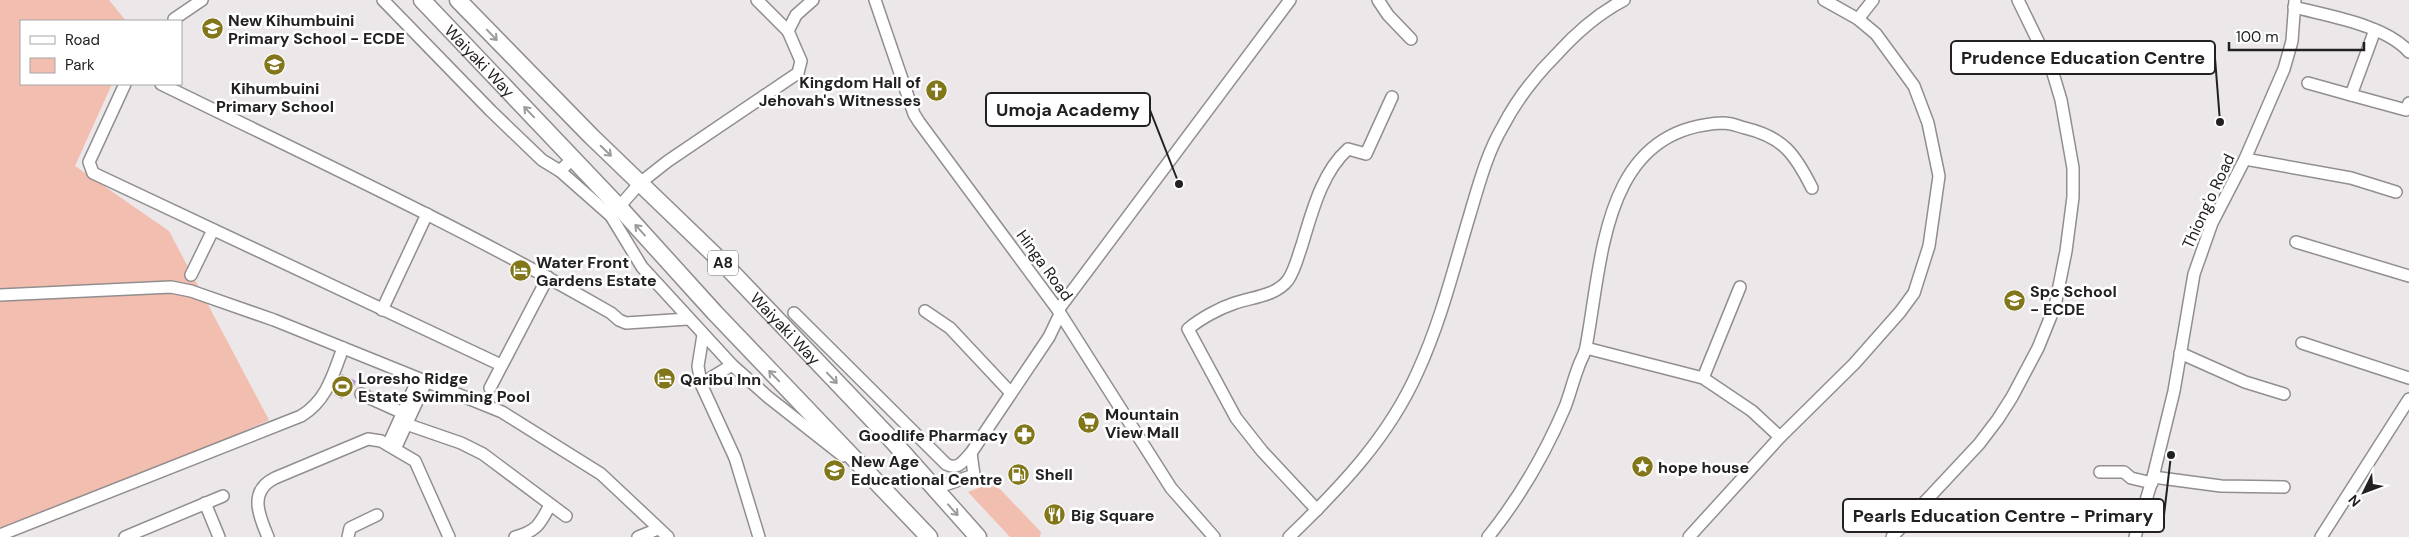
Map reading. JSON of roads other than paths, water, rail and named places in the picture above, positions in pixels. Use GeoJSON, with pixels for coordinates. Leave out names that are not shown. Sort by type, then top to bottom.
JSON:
{"type":"FeatureCollection","features":[{"type":"Feature","properties":{"kind":"highway","name":"Waiyaki Way"},"geometry":{"type":"LineString","coordinates":[[422,0],[573,158],[615,211],[929,537]]}},
{"type":"Feature","properties":{"kind":"highway","name":"Waiyaki Way"},"geometry":{"type":"LineString","coordinates":[[458,0],[640,183],[726,266],[889,437],[978,537]]}},
{"type":"Feature","properties":{"kind":"street"},"geometry":{"type":"LineString","coordinates":[[174,18],[202,0]]}},
{"type":"Feature","properties":{"kind":"street"},"geometry":{"type":"LineString","coordinates":[[383,0],[491,111],[542,160],[615,211],[638,260],[688,319],[732,365],[881,488]]}},
{"type":"Feature","properties":{"kind":"street"},"geometry":{"type":"LineString","coordinates":[[615,211],[640,183],[668,161],[795,76],[800,69],[801,61],[788,31],[757,0]]}},
{"type":"Feature","properties":{"kind":"street"},"geometry":{"type":"LineString","coordinates":[[788,31],[796,15],[813,0]]}},
{"type":"Feature","properties":{"kind":"street","name":"Hinga Road"},"geometry":{"type":"LineString","coordinates":[[874,0],[914,114],[1059,312],[1171,488],[1214,537]]}},
{"type":"Feature","properties":{"kind":"street"},"geometry":{"type":"LineString","coordinates":[[934,488],[954,467],[959,466],[971,453],[1049,337],[1059,312],[1290,0]]}},
{"type":"Feature","properties":{"kind":"street"},"geometry":{"type":"LineString","coordinates":[[1378,0],[1388,15],[1411,38]]}},
{"type":"Feature","properties":{"kind":"street"},"geometry":{"type":"LineString","coordinates":[[1289,537],[1359,466],[1390,422],[1418,372],[1439,317],[1486,163],[1502,127],[1538,73],[1568,42],[1607,9],[1624,0]]}},
{"type":"Feature","properties":{"kind":"street"},"geometry":{"type":"LineString","coordinates":[[1689,537],[1780,437],[1854,364],[1900,312],[1914,293],[1929,246],[1939,176],[1928,123],[1914,86],[1876,34],[1858,19],[1824,0]]}},
{"type":"Feature","properties":{"kind":"street"},"geometry":{"type":"LineString","coordinates":[[1858,19],[1873,0]]}},
{"type":"Feature","properties":{"kind":"street"},"geometry":{"type":"LineString","coordinates":[[1892,537],[1979,444],[1998,419],[2012,397],[2035,352],[2055,306],[2074,197],[2073,168],[2061,100],[2052,70],[2018,0]]}},
{"type":"Feature","properties":{"kind":"street"},"geometry":{"type":"LineString","coordinates":[[2294,4],[2375,30],[2390,37],[2409,52]]}},
{"type":"Feature","properties":{"kind":"street","name":"Thiong'o Road"},"geometry":{"type":"LineString","coordinates":[[2135,537],[2152,480],[2174,391],[2194,274],[2212,223],[2245,159],[2284,69],[2292,41],[2294,4]]}},
{"type":"Feature","properties":{"kind":"street"},"geometry":{"type":"LineString","coordinates":[[2352,95],[2375,30]]}},
{"type":"Feature","properties":{"kind":"street"},"geometry":{"type":"LineString","coordinates":[[2308,83],[2406,110],[2409,103]]}},
{"type":"Feature","properties":{"kind":"street"},"geometry":{"type":"LineString","coordinates":[[125,85],[89,162],[93,173],[501,365]]}},
{"type":"Feature","properties":{"kind":"street"},"geometry":{"type":"LineString","coordinates":[[163,85],[427,214],[548,277],[626,323],[688,319]]}},
{"type":"Feature","properties":{"kind":"street"},"geometry":{"type":"LineString","coordinates":[[1317,510],[1262,451],[1236,418],[1188,329],[1196,322],[1234,303],[1274,291],[1287,282],[1295,266],[1315,204],[1330,169],[1348,149],[1366,154],[1392,97]]}},
{"type":"Feature","properties":{"kind":"street"},"geometry":{"type":"LineString","coordinates":[[1488,537],[1525,487],[1547,446],[1586,348],[1597,271],[1611,212],[1631,173],[1645,154],[1662,141],[1700,124],[1731,123],[1758,130],[1777,139],[1792,155],[1812,188]]}},
{"type":"Feature","properties":{"kind":"street"},"geometry":{"type":"LineString","coordinates":[[560,171],[573,158]]}},
{"type":"Feature","properties":{"kind":"street"},"geometry":{"type":"LineString","coordinates":[[2245,159],[2352,178],[2396,192]]}},
{"type":"Feature","properties":{"kind":"street"},"geometry":{"type":"LineString","coordinates":[[382,310],[427,214]]}},
{"type":"Feature","properties":{"kind":"street"},"geometry":{"type":"LineString","coordinates":[[191,275],[212,230]]}},
{"type":"Feature","properties":{"kind":"street"},"geometry":{"type":"LineString","coordinates":[[2296,242],[2409,276]]}},
{"type":"Feature","properties":{"kind":"street"},"geometry":{"type":"LineString","coordinates":[[490,388],[548,277]]}},
{"type":"Feature","properties":{"kind":"street"},"geometry":{"type":"LineString","coordinates":[[0,295],[171,287],[190,291],[252,312],[502,412],[601,474],[668,537]]}},
{"type":"Feature","properties":{"kind":"street"},"geometry":{"type":"LineString","coordinates":[[1703,378],[1740,287]]}},
{"type":"Feature","properties":{"kind":"street"},"geometry":{"type":"LineString","coordinates":[[925,311],[950,328],[1011,393]]}},
{"type":"Feature","properties":{"kind":"street"},"geometry":{"type":"LineString","coordinates":[[794,313],[946,464],[954,467]]}},
{"type":"Feature","properties":{"kind":"street"},"geometry":{"type":"LineString","coordinates":[[703,335],[698,366],[701,384],[735,458],[759,537]]}},
{"type":"Feature","properties":{"kind":"street"},"geometry":{"type":"LineString","coordinates":[[2302,344],[2409,378]]}},
{"type":"Feature","properties":{"kind":"street"},"geometry":{"type":"LineString","coordinates":[[0,535],[296,419],[309,411],[327,392],[343,348]]}},
{"type":"Feature","properties":{"kind":"street"},"geometry":{"type":"LineString","coordinates":[[1586,348],[1703,378],[1752,411],[1780,437]]}},
{"type":"Feature","properties":{"kind":"street"},"geometry":{"type":"LineString","coordinates":[[2180,352],[2245,382],[2284,394]]}},
{"type":"Feature","properties":{"kind":"street"},"geometry":{"type":"LineString","coordinates":[[701,384],[732,365]]}},
{"type":"Feature","properties":{"kind":"street"},"geometry":{"type":"LineString","coordinates":[[391,447],[422,380]]}},
{"type":"Feature","properties":{"kind":"street"},"geometry":{"type":"LineString","coordinates":[[361,394],[404,418],[483,454],[508,470],[566,516]]}},
{"type":"Feature","properties":{"kind":"street"},"geometry":{"type":"LineString","coordinates":[[2321,537],[2409,399]]}},
{"type":"Feature","properties":{"kind":"street"},"geometry":{"type":"LineString","coordinates":[[268,537],[260,518],[257,502],[262,488],[269,481],[368,439],[375,439],[391,447],[410,457],[418,465],[449,537]]}},
{"type":"Feature","properties":{"kind":"street"},"geometry":{"type":"LineString","coordinates":[[934,488],[974,475],[971,453]]}},
{"type":"Feature","properties":{"kind":"street"},"geometry":{"type":"LineString","coordinates":[[2100,472],[2124,472],[2131,478],[2222,486],[2284,487]]}},
{"type":"Feature","properties":{"kind":"street"},"geometry":{"type":"LineString","coordinates":[[124,537],[223,496]]}},
{"type":"Feature","properties":{"kind":"street"},"geometry":{"type":"LineString","coordinates":[[205,504],[219,537]]}},
{"type":"Feature","properties":{"kind":"street"},"geometry":{"type":"LineString","coordinates":[[515,537],[538,526],[550,505]]}},
{"type":"Feature","properties":{"kind":"street"},"geometry":{"type":"LineString","coordinates":[[348,537],[350,528],[378,515]]}},
{"type":"Feature","properties":{"kind":"street"},"geometry":{"type":"LineString","coordinates":[[638,537],[658,529]]}},
{"type":"Feature","properties":{"kind":"place","name":"New Kihumbuini Primary School - ECDE"},"geometry":{"type":"Point","coordinates":[212,29]}},
{"type":"Feature","properties":{"kind":"place","name":"Kihumbuini Primary School"},"geometry":{"type":"Point","coordinates":[275,64]}},
{"type":"Feature","properties":{"kind":"place","name":"Kingdom Hall of Jehovah's Witnesses"},"geometry":{"type":"Point","coordinates":[937,91]}},
{"type":"Feature","properties":{"kind":"place","name":"Prudence Education Centre"},"geometry":{"type":"Point","coordinates":[2220,122]}},
{"type":"Feature","properties":{"kind":"place","name":"Umoja Academy"},"geometry":{"type":"Point","coordinates":[1179,184]}},
{"type":"Feature","properties":{"kind":"place","name":"Water Front Gardens Estate"},"geometry":{"type":"Point","coordinates":[520,271]}},
{"type":"Feature","properties":{"kind":"place","name":"Spc School - ECDE"},"geometry":{"type":"Point","coordinates":[2014,300]}},
{"type":"Feature","properties":{"kind":"place","name":"Qaribu Inn"},"geometry":{"type":"Point","coordinates":[664,379]}},
{"type":"Feature","properties":{"kind":"place","name":"Loresho Ridge Estate Swimming Pool"},"geometry":{"type":"Point","coordinates":[342,387]}},
{"type":"Feature","properties":{"kind":"place","name":"Mountain View Mall"},"geometry":{"type":"Point","coordinates":[1089,423]}},
{"type":"Feature","properties":{"kind":"place","name":"Goodlife Pharmacy"},"geometry":{"type":"Point","coordinates":[1024,435]}},
{"type":"Feature","properties":{"kind":"place","name":"Pearls Education Centre - Primary"},"geometry":{"type":"Point","coordinates":[2171,455]}},
{"type":"Feature","properties":{"kind":"place","name":"hope house"},"geometry":{"type":"Point","coordinates":[1642,467]}},
{"type":"Feature","properties":{"kind":"place","name":"New Age Educational Centre"},"geometry":{"type":"Point","coordinates":[835,470]}},
{"type":"Feature","properties":{"kind":"place","name":"Shell"},"geometry":{"type":"Point","coordinates":[1019,474]}},
{"type":"Feature","properties":{"kind":"place","name":"Big Square"},"geometry":{"type":"Point","coordinates":[1055,515]}}]}
